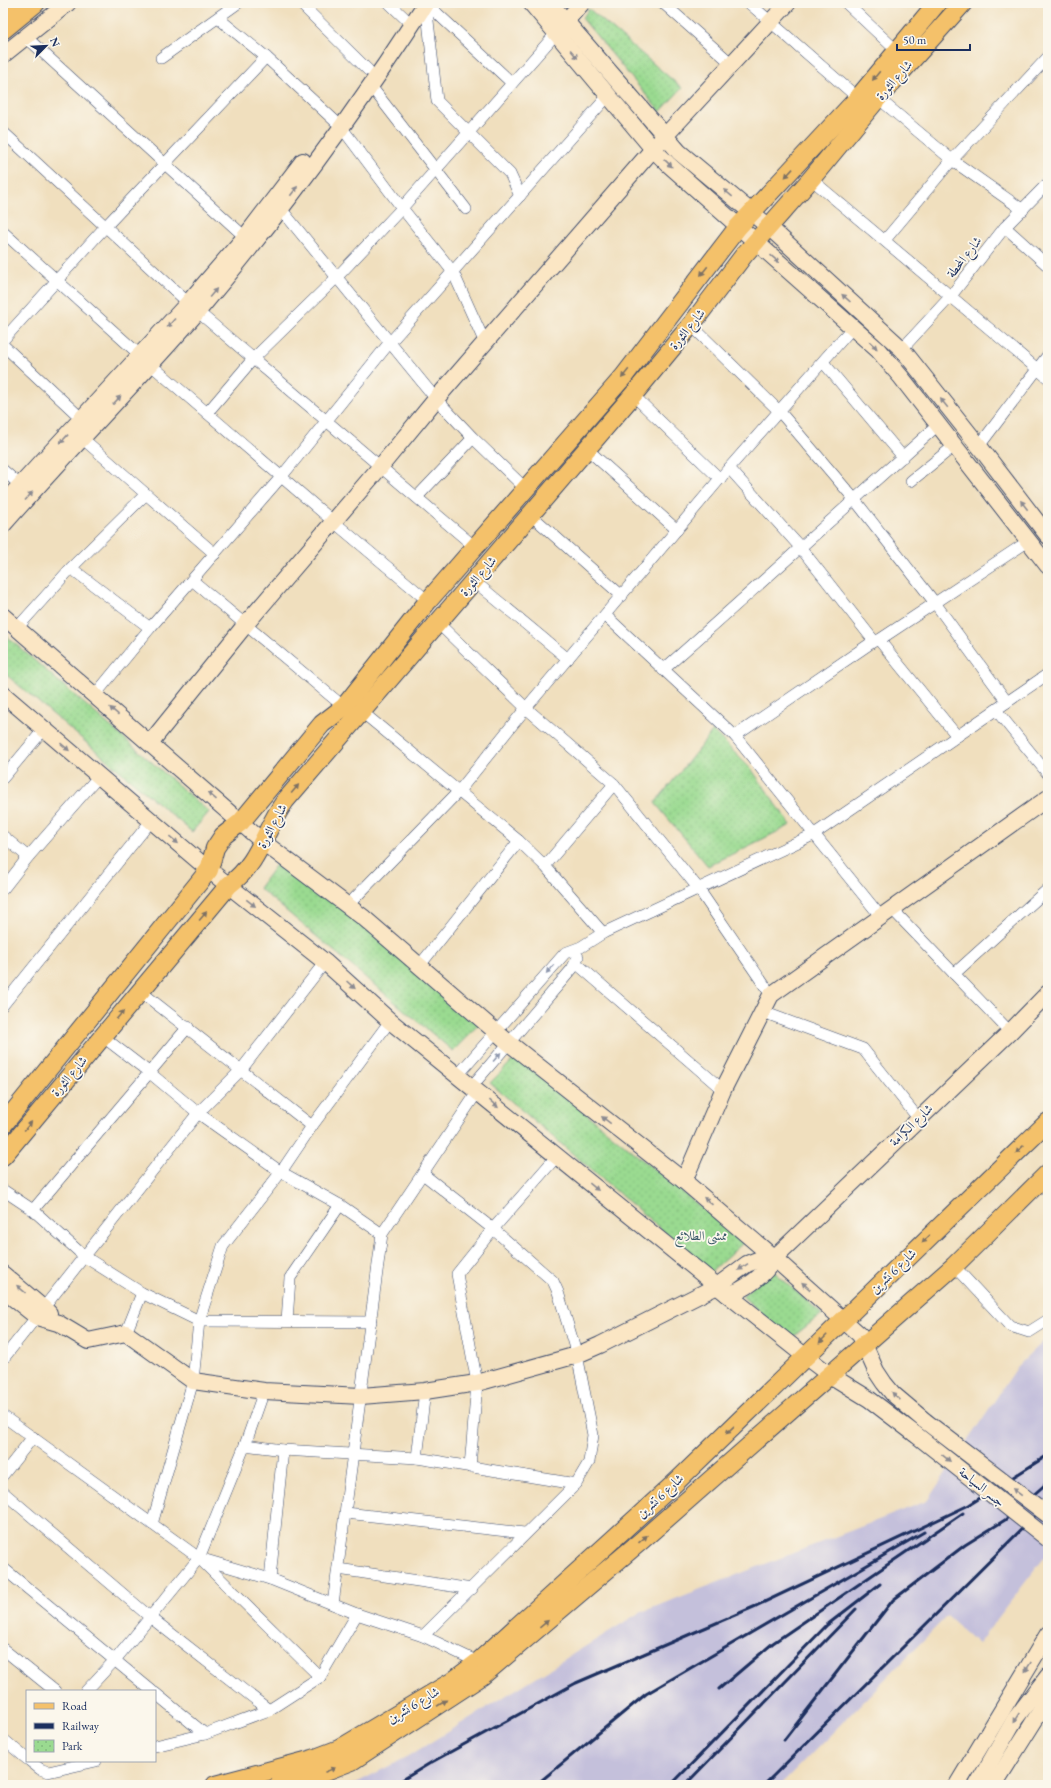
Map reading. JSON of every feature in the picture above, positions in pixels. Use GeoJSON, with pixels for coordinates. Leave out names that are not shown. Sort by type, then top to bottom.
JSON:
{"type":"FeatureCollection","features":[{"type":"Feature","properties":{"kind":"main road"},"geometry":{"type":"LineString","coordinates":[[3,12],[14,3]]}},
{"type":"Feature","properties":{"kind":"main road"},"geometry":{"type":"LineString","coordinates":[[3,30],[36,3]]}},
{"type":"Feature","properties":{"kind":"main road","name":"شارع الثورة"},"geometry":{"type":"LineString","coordinates":[[3,1125],[209,870],[212,855],[219,842],[229,830],[242,822],[322,724],[344,707],[428,601],[624,376],[738,227],[858,98],[936,3]]}},
{"type":"Feature","properties":{"kind":"main road","name":"شارع الثورة"},"geometry":{"type":"LineString","coordinates":[[3,1156],[229,885],[249,866],[263,842],[275,815],[285,801],[633,395],[691,325],[755,242],[811,179],[878,98],[963,3]]}},
{"type":"Feature","properties":{"kind":"main road","name":"شارع 6 تشرين"},"geometry":{"type":"LineString","coordinates":[[215,1785],[313,1759],[338,1749],[453,1681],[478,1662],[675,1483],[1048,1122]]}},
{"type":"Feature","properties":{"kind":"main road","name":"شارع 6 تشرين"},"geometry":{"type":"LineString","coordinates":[[279,1785],[318,1774],[352,1761],[482,1676],[641,1541],[954,1266],[1048,1173]]}},
{"type":"Feature","properties":{"kind":"street"},"geometry":{"type":"LineString","coordinates":[[3,55],[68,3]]}},
{"type":"Feature","properties":{"kind":"street"},"geometry":{"type":"LineString","coordinates":[[162,58],[238,3]]}},
{"type":"Feature","properties":{"kind":"street"},"geometry":{"type":"LineString","coordinates":[[300,3],[369,77],[466,209]]}},
{"type":"Feature","properties":{"kind":"street"},"geometry":{"type":"LineString","coordinates":[[389,3],[408,21]]}},
{"type":"Feature","properties":{"kind":"street"},"geometry":{"type":"LineString","coordinates":[[408,21],[415,3]]}},
{"type":"Feature","properties":{"kind":"street"},"geometry":{"type":"LineString","coordinates":[[3,525],[82,438],[146,360],[193,307],[253,245],[281,209],[408,21],[426,3]]}},
{"type":"Feature","properties":{"kind":"street"},"geometry":{"type":"LineString","coordinates":[[426,3],[512,83]]}},
{"type":"Feature","properties":{"kind":"street"},"geometry":{"type":"LineString","coordinates":[[426,3],[437,101],[510,174],[520,196]]}},
{"type":"Feature","properties":{"kind":"street"},"geometry":{"type":"LineString","coordinates":[[531,3],[561,27],[687,160],[769,227],[902,350],[1046,528]]}},
{"type":"Feature","properties":{"kind":"street"},"geometry":{"type":"LineString","coordinates":[[550,3],[561,27],[608,96],[653,149],[738,227],[853,327],[887,361],[1030,540],[1048,566]]}},
{"type":"Feature","properties":{"kind":"street"},"geometry":{"type":"LineString","coordinates":[[207,413],[253,360],[337,277],[402,208],[582,3]]}},
{"type":"Feature","properties":{"kind":"street"},"geometry":{"type":"LineString","coordinates":[[663,3],[732,64]]}},
{"type":"Feature","properties":{"kind":"street"},"geometry":{"type":"LineString","coordinates":[[749,3],[858,98]]}},
{"type":"Feature","properties":{"kind":"street"},"geometry":{"type":"LineString","coordinates":[[150,743],[246,624],[334,522],[436,399],[653,149],[788,3]]}},
{"type":"Feature","properties":{"kind":"street"},"geometry":{"type":"LineString","coordinates":[[846,3],[897,51]]}},
{"type":"Feature","properties":{"kind":"street"},"geometry":{"type":"LineString","coordinates":[[218,18],[266,57],[339,124],[402,208],[453,272],[485,343]]}},
{"type":"Feature","properties":{"kind":"street"},"geometry":{"type":"LineString","coordinates":[[26,37],[245,237]]}},
{"type":"Feature","properties":{"kind":"street"},"geometry":{"type":"LineString","coordinates":[[3,340],[57,282],[105,227],[266,57]]}},
{"type":"Feature","properties":{"kind":"street"},"geometry":{"type":"LineString","coordinates":[[885,240],[952,160],[1048,57]]}},
{"type":"Feature","properties":{"kind":"street"},"geometry":{"type":"LineString","coordinates":[[94,695],[282,476],[390,343],[608,96]]}},
{"type":"Feature","properties":{"kind":"street"},"geometry":{"type":"LineString","coordinates":[[878,98],[952,160],[1023,210]]}},
{"type":"Feature","properties":{"kind":"street"},"geometry":{"type":"LineString","coordinates":[[193,307],[245,237],[339,124]]}},
{"type":"Feature","properties":{"kind":"street"},"geometry":{"type":"LineString","coordinates":[[3,132],[105,227],[253,360],[475,546]]}},
{"type":"Feature","properties":{"kind":"street"},"geometry":{"type":"LineString","coordinates":[[811,179],[1048,378]]}},
{"type":"Feature","properties":{"kind":"street","name":"شارع المحطة"},"geometry":{"type":"LineString","coordinates":[[902,350],[950,297],[1005,227],[1048,184]]}},
{"type":"Feature","properties":{"kind":"street"},"geometry":{"type":"LineString","coordinates":[[281,209],[436,399],[472,438],[526,489]]}},
{"type":"Feature","properties":{"kind":"street"},"geometry":{"type":"LineString","coordinates":[[1005,227],[1048,266]]}},
{"type":"Feature","properties":{"kind":"street"},"geometry":{"type":"LineString","coordinates":[[3,232],[57,282],[207,413],[428,601]]}},
{"type":"Feature","properties":{"kind":"street"},"geometry":{"type":"LineString","coordinates":[[691,325],[780,412],[855,500],[935,603],[1007,702]]}},
{"type":"Feature","properties":{"kind":"street"},"geometry":{"type":"LineString","coordinates":[[348,905],[459,791],[526,708],[606,616],[729,468],[780,412],[853,327]]}},
{"type":"Feature","properties":{"kind":"street"},"geometry":{"type":"LineString","coordinates":[[3,345],[82,419]]}},
{"type":"Feature","properties":{"kind":"street"},"geometry":{"type":"LineString","coordinates":[[979,446],[1048,355]]}},
{"type":"Feature","properties":{"kind":"street"},"geometry":{"type":"LineString","coordinates":[[3,504],[82,419],[146,360]]}},
{"type":"Feature","properties":{"kind":"street"},"geometry":{"type":"LineString","coordinates":[[823,362],[903,457]]}},
{"type":"Feature","properties":{"kind":"street"},"geometry":{"type":"LineString","coordinates":[[633,395],[720,479]]}},
{"type":"Feature","properties":{"kind":"street"},"geometry":{"type":"LineString","coordinates":[[663,670],[938,425]]}},
{"type":"Feature","properties":{"kind":"street"},"geometry":{"type":"LineString","coordinates":[[82,438],[215,554]]}},
{"type":"Feature","properties":{"kind":"street"},"geometry":{"type":"LineString","coordinates":[[417,497],[472,438]]}},
{"type":"Feature","properties":{"kind":"street"},"geometry":{"type":"LineString","coordinates":[[911,481],[954,446]]}},
{"type":"Feature","properties":{"kind":"street"},"geometry":{"type":"LineString","coordinates":[[587,449],[677,530]]}},
{"type":"Feature","properties":{"kind":"street"},"geometry":{"type":"LineString","coordinates":[[729,468],[800,547],[957,736]]}},
{"type":"Feature","properties":{"kind":"street"},"geometry":{"type":"LineString","coordinates":[[3,470],[20,485]]}},
{"type":"Feature","properties":{"kind":"street"},"geometry":{"type":"LineString","coordinates":[[17,628],[72,568],[146,494]]}},
{"type":"Feature","properties":{"kind":"street"},"geometry":{"type":"LineString","coordinates":[[531,515],[622,596]]}},
{"type":"Feature","properties":{"kind":"street"},"geometry":{"type":"LineString","coordinates":[[735,736],[877,640],[1030,540]]}},
{"type":"Feature","properties":{"kind":"street"},"geometry":{"type":"LineString","coordinates":[[72,568],[150,628]]}},
{"type":"Feature","properties":{"kind":"street"},"geometry":{"type":"LineString","coordinates":[[192,580],[344,707]]}},
{"type":"Feature","properties":{"kind":"street"},"geometry":{"type":"LineString","coordinates":[[474,581],[568,659]]}},
{"type":"Feature","properties":{"kind":"street","name":"جسر السياحة"},"geometry":{"type":"LineString","coordinates":[[3,616],[242,822],[263,842],[348,905],[420,965],[509,1043],[684,1181],[774,1258],[860,1335],[876,1371],[893,1394],[925,1421],[1048,1515]]}},
{"type":"Feature","properties":{"kind":"street"},"geometry":{"type":"LineString","coordinates":[[606,616],[735,736],[813,835],[886,913],[954,974],[1010,1032]]}},
{"type":"Feature","properties":{"kind":"street"},"geometry":{"type":"LineString","coordinates":[[438,623],[526,708],[614,784],[698,888],[771,995]]}},
{"type":"Feature","properties":{"kind":"street"},"geometry":{"type":"LineString","coordinates":[[458,1075],[560,957],[570,950],[581,947],[603,933],[813,835],[1048,674]]}},
{"type":"Feature","properties":{"kind":"street","name":"جسر السياحة"},"geometry":{"type":"LineString","coordinates":[[3,694],[209,870],[325,962],[390,1021],[722,1290],[830,1375],[870,1399],[1048,1539]]}},
{"type":"Feature","properties":{"kind":"street"},"geometry":{"type":"LineString","coordinates":[[996,710],[1048,774]]}},
{"type":"Feature","properties":{"kind":"street"},"geometry":{"type":"LineString","coordinates":[[362,712],[519,841],[545,866],[603,933]]}},
{"type":"Feature","properties":{"kind":"street"},"geometry":{"type":"LineString","coordinates":[[3,778],[44,729]]}},
{"type":"Feature","properties":{"kind":"street"},"geometry":{"type":"LineString","coordinates":[[3,889],[28,857],[99,776]]}},
{"type":"Feature","properties":{"kind":"street"},"geometry":{"type":"LineString","coordinates":[[545,866],[614,784]]}},
{"type":"Feature","properties":{"kind":"street"},"geometry":{"type":"LineString","coordinates":[[684,1181],[724,1090],[771,995],[1048,798]]}},
{"type":"Feature","properties":{"kind":"street"},"geometry":{"type":"LineString","coordinates":[[3,1006],[151,821]]}},
{"type":"Feature","properties":{"kind":"street"},"geometry":{"type":"LineString","coordinates":[[3,836],[28,857]]}},
{"type":"Feature","properties":{"kind":"street"},"geometry":{"type":"LineString","coordinates":[[420,965],[519,841]]}},
{"type":"Feature","properties":{"kind":"street"},"geometry":{"type":"LineString","coordinates":[[954,974],[1048,889]]}},
{"type":"Feature","properties":{"kind":"street"},"geometry":{"type":"LineString","coordinates":[[334,1604],[382,1234],[423,1174],[475,1089],[509,1043],[576,963],[581,947]]}},
{"type":"Feature","properties":{"kind":"street"},"geometry":{"type":"LineString","coordinates":[[3,1359],[41,1313],[198,1113],[241,1070],[325,962]]}},
{"type":"Feature","properties":{"kind":"street"},"geometry":{"type":"LineString","coordinates":[[576,963],[724,1090]]}},
{"type":"Feature","properties":{"kind":"street"},"geometry":{"type":"LineString","coordinates":[[140,991],[188,1027],[312,1126]]}},
{"type":"Feature","properties":{"kind":"street","name":"شارع الكرامة"},"geometry":{"type":"LineString","coordinates":[[193,1381],[264,1391],[361,1396],[425,1391],[477,1384],[577,1355],[722,1290],[732,1294],[746,1286],[767,1269],[774,1258],[918,1118],[1010,1032],[1048,993]]}},
{"type":"Feature","properties":{"kind":"street"},"geometry":{"type":"LineString","coordinates":[[763,1012],[863,1049],[918,1118]]}},
{"type":"Feature","properties":{"kind":"street"},"geometry":{"type":"LineString","coordinates":[[152,1524],[193,1381],[199,1320],[222,1246],[281,1172],[312,1126],[390,1021]]}},
{"type":"Feature","properties":{"kind":"street"},"geometry":{"type":"LineString","coordinates":[[33,1210],[188,1027]]}},
{"type":"Feature","properties":{"kind":"street"},"geometry":{"type":"LineString","coordinates":[[102,1036],[198,1113],[281,1172],[340,1205],[382,1234]]}},
{"type":"Feature","properties":{"kind":"street"},"geometry":{"type":"LineString","coordinates":[[470,1468],[477,1384],[457,1274],[493,1229],[557,1156]]}},
{"type":"Feature","properties":{"kind":"street"},"geometry":{"type":"LineString","coordinates":[[423,1174],[493,1229],[553,1281],[558,1292],[577,1355],[593,1435],[589,1462],[576,1484],[423,1636]]}},
{"type":"Feature","properties":{"kind":"street"},"geometry":{"type":"LineString","coordinates":[[3,1190],[33,1210],[85,1257],[142,1293],[199,1320],[371,1322]]}},
{"type":"Feature","properties":{"kind":"street"},"geometry":{"type":"LineString","coordinates":[[287,1321],[290,1278],[340,1205]]}},
{"type":"Feature","properties":{"kind":"street"},"geometry":{"type":"LineString","coordinates":[[954,1266],[1010,1326],[1029,1332],[1048,1320]]}},
{"type":"Feature","properties":{"kind":"street"},"geometry":{"type":"LineString","coordinates":[[3,1274],[41,1313]]}},
{"type":"Feature","properties":{"kind":"street"},"geometry":{"type":"LineString","coordinates":[[3,1290],[88,1341],[126,1333],[193,1381]]}},
{"type":"Feature","properties":{"kind":"street"},"geometry":{"type":"LineString","coordinates":[[126,1333],[142,1293]]}},
{"type":"Feature","properties":{"kind":"street"},"geometry":{"type":"LineString","coordinates":[[87,1690],[115,1660],[198,1558],[246,1445],[264,1391]]}},
{"type":"Feature","properties":{"kind":"street"},"geometry":{"type":"LineString","coordinates":[[417,1458],[425,1391]]}},
{"type":"Feature","properties":{"kind":"street"},"geometry":{"type":"LineString","coordinates":[[3,1416],[198,1558],[320,1677]]}},
{"type":"Feature","properties":{"kind":"street"},"geometry":{"type":"LineString","coordinates":[[3,1474],[33,1437]]}},
{"type":"Feature","properties":{"kind":"street"},"geometry":{"type":"LineString","coordinates":[[246,1445],[283,1450],[417,1458],[470,1468],[576,1484]]}},
{"type":"Feature","properties":{"kind":"street"},"geometry":{"type":"LineString","coordinates":[[270,1579],[283,1450]]}},
{"type":"Feature","properties":{"kind":"street"},"geometry":{"type":"LineString","coordinates":[[3,1492],[150,1617],[269,1710]]}},
{"type":"Feature","properties":{"kind":"street"},"geometry":{"type":"LineString","coordinates":[[346,1513],[524,1534]]}},
{"type":"Feature","properties":{"kind":"street"},"geometry":{"type":"LineString","coordinates":[[198,1558],[270,1579],[357,1614],[423,1636],[478,1662]]}},
{"type":"Feature","properties":{"kind":"street"},"geometry":{"type":"LineString","coordinates":[[3,1568],[151,1690]]}},
{"type":"Feature","properties":{"kind":"street"},"geometry":{"type":"LineString","coordinates":[[338,1569],[472,1589]]}},
{"type":"Feature","properties":{"kind":"street"},"geometry":{"type":"LineString","coordinates":[[156,1746],[205,1734],[269,1710],[320,1677],[357,1614]]}},
{"type":"Feature","properties":{"kind":"street"},"geometry":{"type":"LineString","coordinates":[[957,1785],[1048,1634]]}},
{"type":"Feature","properties":{"kind":"street"},"geometry":{"type":"LineString","coordinates":[[3,1649],[54,1690]]}},
{"type":"Feature","properties":{"kind":"street"},"geometry":{"type":"LineString","coordinates":[[977,1785],[1015,1718],[1048,1676]]}},
{"type":"Feature","properties":{"kind":"street"},"geometry":{"type":"LineString","coordinates":[[156,1694],[205,1734]]}},
{"type":"Feature","properties":{"kind":"street"},"geometry":{"type":"LineString","coordinates":[[994,1785],[1048,1699]]}},
{"type":"Feature","properties":{"kind":"street"},"geometry":{"type":"LineString","coordinates":[[3,1739],[26,1758]]}},
{"type":"Feature","properties":{"kind":"street"},"geometry":{"type":"LineString","coordinates":[[31,1762],[40,1769],[48,1772],[92,1762]]}},
{"type":"Feature","properties":{"kind":"shaded area"},"geometry":{"type":"Polygon","coordinates":[[[1048,1337],[1048,1556],[1044,1558],[978,1644],[947,1616],[781,1785],[352,1785],[407,1757],[639,1613],[927,1501],[1018,1366],[1048,1337]]]}},
{"type":"Feature","properties":{"kind":"green space"},"geometry":{"type":"Polygon","coordinates":[[[589,9],[682,88],[660,112],[582,18],[589,9]]]}},
{"type":"Feature","properties":{"kind":"green space"},"geometry":{"type":"Polygon","coordinates":[[[3,633],[209,812],[192,832],[3,672],[3,633]]]}},
{"type":"Feature","properties":{"kind":"green space"},"geometry":{"type":"Polygon","coordinates":[[[713,731],[752,770],[791,825],[708,866],[655,803],[713,731]]]}},
{"type":"Feature","properties":{"kind":"green space"},"geometry":{"type":"Polygon","coordinates":[[[281,858],[480,1023],[453,1051],[259,888],[281,858]]]}},
{"type":"Feature","properties":{"kind":"green space","name":"ممشى الطلائع"},"geometry":{"type":"Polygon","coordinates":[[[516,1057],[744,1242],[711,1272],[490,1083],[516,1057]]]}},
{"type":"Feature","properties":{"kind":"green space"},"geometry":{"type":"Polygon","coordinates":[[[772,1270],[822,1314],[790,1339],[742,1296],[772,1270]]]}},
{"type":"Feature","properties":{"kind":"railway"},"geometry":{"type":"LineString","coordinates":[[394,1785],[432,1762],[576,1683],[756,1606],[969,1505],[1048,1455]]}},
{"type":"Feature","properties":{"kind":"railway"},"geometry":{"type":"LineString","coordinates":[[784,1740],[893,1600],[965,1545],[1005,1520],[1048,1482]]}},
{"type":"Feature","properties":{"kind":"railway"},"geometry":{"type":"LineString","coordinates":[[764,1785],[1048,1503]]}},
{"type":"Feature","properties":{"kind":"railway"},"geometry":{"type":"LineString","coordinates":[[719,1689],[773,1643],[963,1513]]}},
{"type":"Feature","properties":{"kind":"railway"},"geometry":{"type":"LineString","coordinates":[[536,1785],[646,1694],[924,1532]]}},
{"type":"Feature","properties":{"kind":"railway"},"geometry":{"type":"LineString","coordinates":[[671,1785],[827,1625],[880,1584]]}},
{"type":"Feature","properties":{"kind":"railway"},"geometry":{"type":"LineString","coordinates":[[685,1785],[856,1609]]}}]}
